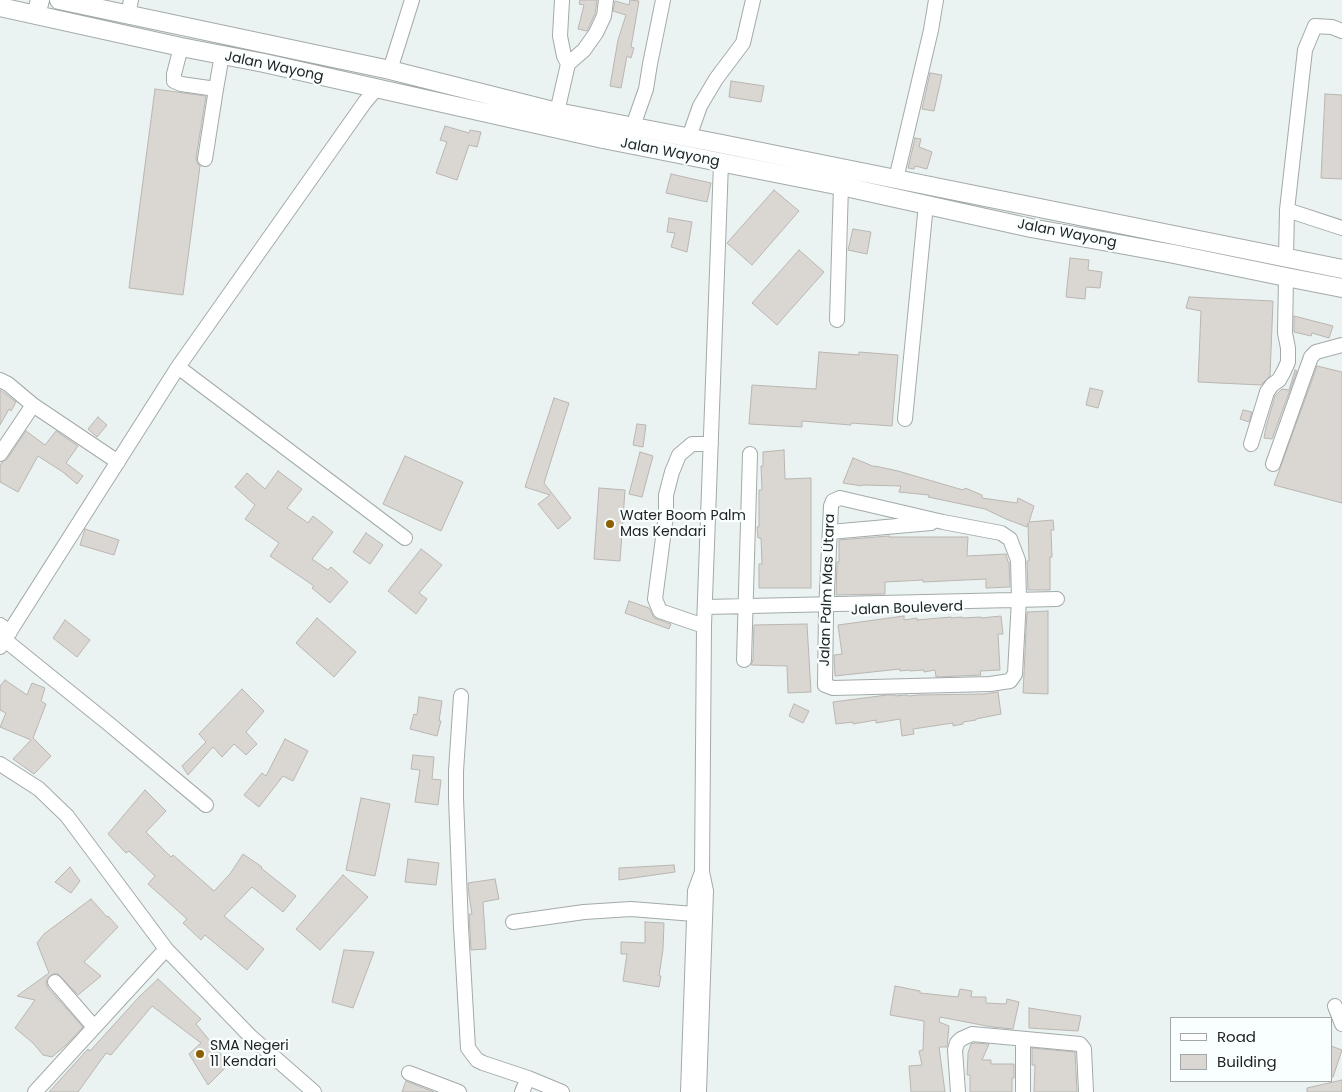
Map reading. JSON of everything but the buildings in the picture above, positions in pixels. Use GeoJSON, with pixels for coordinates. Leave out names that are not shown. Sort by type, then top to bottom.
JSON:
{"type":"FeatureCollection","features":[{"type":"Feature","properties":{"kind":"main road","name":"Jalan Wayong"},"geometry":{"type":"LineString","coordinates":[[59,0],[129,7],[558,112],[1342,269]]}},
{"type":"Feature","properties":{"kind":"main road","name":"Jalan Wayong"},"geometry":{"type":"LineString","coordinates":[[0,7],[38,8],[181,47],[603,140],[841,186],[1031,228],[1174,254],[1342,288]]}},
{"type":"Feature","properties":{"kind":"street"},"geometry":{"type":"LineString","coordinates":[[390,70],[412,0]]}},
{"type":"Feature","properties":{"kind":"street"},"geometry":{"type":"LineString","coordinates":[[562,0],[560,36],[564,56],[568,64]]}},
{"type":"Feature","properties":{"kind":"street"},"geometry":{"type":"LineString","coordinates":[[558,112],[568,64],[584,50],[596,33],[604,16],[606,0]]}},
{"type":"Feature","properties":{"kind":"street"},"geometry":{"type":"LineString","coordinates":[[633,126],[646,89],[664,0]]}},
{"type":"Feature","properties":{"kind":"street"},"geometry":{"type":"LineString","coordinates":[[689,137],[700,106],[716,79],[743,43],[753,0]]}},
{"type":"Feature","properties":{"kind":"street"},"geometry":{"type":"LineString","coordinates":[[896,179],[931,30],[936,0]]}},
{"type":"Feature","properties":{"kind":"street"},"geometry":{"type":"LineString","coordinates":[[1286,257],[1287,210],[1305,50],[1315,26],[1332,26],[1342,31]]}},
{"type":"Feature","properties":{"kind":"street"},"geometry":{"type":"LineString","coordinates":[[181,47],[174,81],[181,84],[216,89]]}},
{"type":"Feature","properties":{"kind":"street"},"geometry":{"type":"LineString","coordinates":[[205,159],[222,55]]}},
{"type":"Feature","properties":{"kind":"street"},"geometry":{"type":"LineString","coordinates":[[206,805],[4,636],[178,367],[376,89]]}},
{"type":"Feature","properties":{"kind":"street"},"geometry":{"type":"LineString","coordinates":[[699,1092],[706,891],[702,872],[704,616],[721,163]]}},
{"type":"Feature","properties":{"kind":"street"},"geometry":{"type":"LineString","coordinates":[[837,320],[841,186]]}},
{"type":"Feature","properties":{"kind":"street"},"geometry":{"type":"LineString","coordinates":[[905,419],[926,204]]}},
{"type":"Feature","properties":{"kind":"street"},"geometry":{"type":"LineString","coordinates":[[1287,210],[1342,228]]}},
{"type":"Feature","properties":{"kind":"street"},"geometry":{"type":"LineString","coordinates":[[1251,444],[1267,392],[1279,380],[1288,362],[1285,333],[1286,278]]}},
{"type":"Feature","properties":{"kind":"street"},"geometry":{"type":"LineString","coordinates":[[1273,464],[1311,357],[1316,352],[1342,345]]}},
{"type":"Feature","properties":{"kind":"street"},"geometry":{"type":"LineString","coordinates":[[178,367],[405,538]]}},
{"type":"Feature","properties":{"kind":"street"},"geometry":{"type":"LineString","coordinates":[[0,380],[8,384],[33,405],[118,462]]}},
{"type":"Feature","properties":{"kind":"street"},"geometry":{"type":"LineString","coordinates":[[0,454],[33,405]]}},
{"type":"Feature","properties":{"kind":"street"},"geometry":{"type":"LineString","coordinates":[[704,616],[660,611],[655,599],[666,515],[666,496],[672,472],[679,455],[692,444],[710,444]]}},
{"type":"Feature","properties":{"kind":"street"},"geometry":{"type":"LineString","coordinates":[[744,660],[750,454]]}},
{"type":"Feature","properties":{"kind":"street","name":"Jalan Palm Mas Utara"},"geometry":{"type":"LineString","coordinates":[[840,498],[943,522],[1001,532],[1010,539],[1018,560],[1019,602],[1015,674],[1010,681],[990,684],[828,687],[825,685],[826,608],[830,532],[831,506],[833,501],[840,498]]}},
{"type":"Feature","properties":{"kind":"street"},"geometry":{"type":"LineString","coordinates":[[830,532],[943,522]]}},
{"type":"Feature","properties":{"kind":"street","name":"Jalan Bouleverd"},"geometry":{"type":"LineString","coordinates":[[704,616],[745,610],[1019,602],[1057,599]]}},
{"type":"Feature","properties":{"kind":"street"},"geometry":{"type":"LineString","coordinates":[[461,696],[456,798],[468,1048],[477,1060],[483,1063],[562,1092]]}},
{"type":"Feature","properties":{"kind":"street"},"geometry":{"type":"LineString","coordinates":[[0,764],[39,789],[67,816],[166,949],[250,1036],[311,1091]]}},
{"type":"Feature","properties":{"kind":"street"},"geometry":{"type":"LineString","coordinates":[[688,1092],[695,891],[702,872]]}},
{"type":"Feature","properties":{"kind":"street"},"geometry":{"type":"LineString","coordinates":[[513,922],[584,912],[631,909],[694,914]]}},
{"type":"Feature","properties":{"kind":"street"},"geometry":{"type":"LineString","coordinates":[[34,1092],[166,949]]}},
{"type":"Feature","properties":{"kind":"street"},"geometry":{"type":"LineString","coordinates":[[55,982],[94,1027]]}},
{"type":"Feature","properties":{"kind":"street"},"geometry":{"type":"LineString","coordinates":[[1335,1006],[1342,1024]]}},
{"type":"Feature","properties":{"kind":"street"},"geometry":{"type":"LineString","coordinates":[[958,1092],[955,1050],[957,1043],[961,1039],[972,1034],[1080,1044],[1084,1049],[1086,1092]]}},
{"type":"Feature","properties":{"kind":"street"},"geometry":{"type":"LineString","coordinates":[[1023,1039],[1023,1092]]}},
{"type":"Feature","properties":{"kind":"street"},"geometry":{"type":"LineString","coordinates":[[409,1072],[460,1092]]}},
{"type":"Feature","properties":{"kind":"street"},"geometry":{"type":"LineString","coordinates":[[522,1092],[528,1078]]}},
{"type":"Feature","properties":{"kind":"place","name":"Water Boom Palm Mas Kendari"},"geometry":{"type":"Point","coordinates":[610,524]}},
{"type":"Feature","properties":{"kind":"place","name":"SMA Negeri 11 Kendari"},"geometry":{"type":"Point","coordinates":[200,1054]}}]}
